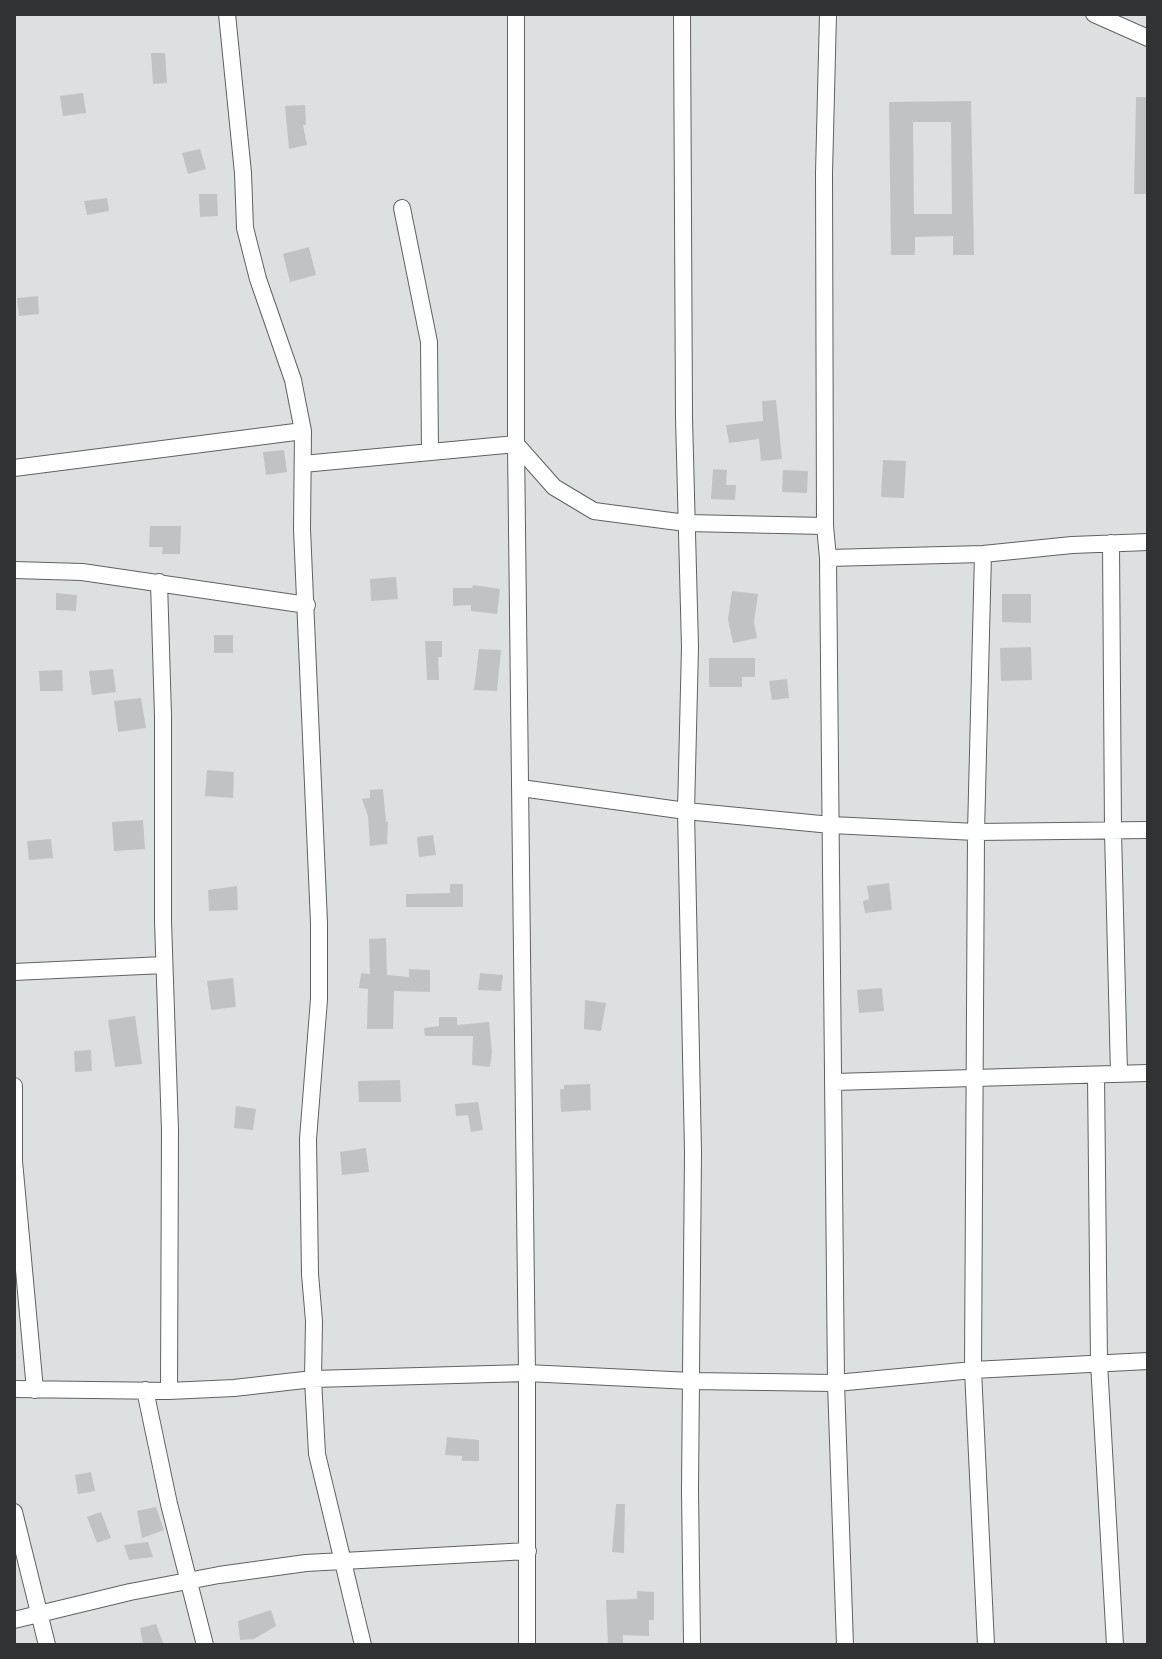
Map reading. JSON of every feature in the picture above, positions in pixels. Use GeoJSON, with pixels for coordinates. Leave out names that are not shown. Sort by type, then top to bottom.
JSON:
{"type":"FeatureCollection","features":[{"type":"Feature","properties":{"kind":"street"},"geometry":{"type":"LineString","coordinates":[[227,14],[243,173],[245,228],[258,279],[293,380],[303,431],[302,529],[319,923],[319,999],[308,1139],[313,1379],[317,1454],[363,1645]]}},
{"type":"Feature","properties":{"kind":"street"},"geometry":{"type":"LineString","coordinates":[[516,14],[516,444],[527,1373],[527,1645]]}},
{"type":"Feature","properties":{"kind":"street"},"geometry":{"type":"LineString","coordinates":[[682,14],[686,523],[690,647],[686,811],[693,1152],[692,1645]]}},
{"type":"Feature","properties":{"kind":"street"},"geometry":{"type":"LineString","coordinates":[[828,14],[824,173],[825,526],[828,558],[836,1383],[845,1645]]}},
{"type":"Feature","properties":{"kind":"street"},"geometry":{"type":"LineString","coordinates":[[1094,14],[1148,38]]}},
{"type":"Feature","properties":{"kind":"street"},"geometry":{"type":"LineString","coordinates":[[402,208],[429,342],[430,452]]}},
{"type":"Feature","properties":{"kind":"street"},"geometry":{"type":"LineString","coordinates":[[14,468],[303,431]]}},
{"type":"Feature","properties":{"kind":"street"},"geometry":{"type":"LineString","coordinates":[[303,464],[516,444]]}},
{"type":"Feature","properties":{"kind":"street"},"geometry":{"type":"LineString","coordinates":[[516,444],[554,487],[594,511],[686,523],[825,526]]}},
{"type":"Feature","properties":{"kind":"street"},"geometry":{"type":"LineString","coordinates":[[828,558],[983,554],[1148,542]]}},
{"type":"Feature","properties":{"kind":"street"},"geometry":{"type":"LineString","coordinates":[[1111,543],[1119,1074]]}},
{"type":"Feature","properties":{"kind":"street"},"geometry":{"type":"LineString","coordinates":[[983,554],[973,1076],[973,1370],[986,1645]]}},
{"type":"Feature","properties":{"kind":"street"},"geometry":{"type":"LineString","coordinates":[[14,570],[82,572],[307,605]]}},
{"type":"Feature","properties":{"kind":"street"},"geometry":{"type":"LineString","coordinates":[[159,582],[164,965],[170,1130],[169,1391]]}},
{"type":"Feature","properties":{"kind":"street"},"geometry":{"type":"LineString","coordinates":[[521,788],[686,811],[831,825],[976,832],[1148,830]]}},
{"type":"Feature","properties":{"kind":"street"},"geometry":{"type":"LineString","coordinates":[[14,972],[164,965]]}},
{"type":"Feature","properties":{"kind":"street"},"geometry":{"type":"LineString","coordinates":[[834,1082],[1148,1073]]}},
{"type":"Feature","properties":{"kind":"street"},"geometry":{"type":"LineString","coordinates":[[1096,1075],[1099,1363],[1115,1645]]}},
{"type":"Feature","properties":{"kind":"street"},"geometry":{"type":"LineString","coordinates":[[14,1086],[14,1161],[35,1390]]}},
{"type":"Feature","properties":{"kind":"street"},"geometry":{"type":"LineString","coordinates":[[14,1389],[169,1391],[234,1388],[313,1379],[527,1373],[691,1381],[836,1383],[973,1370],[1148,1361]]}},
{"type":"Feature","properties":{"kind":"street"},"geometry":{"type":"LineString","coordinates":[[145,1390],[169,1504],[205,1645]]}},
{"type":"Feature","properties":{"kind":"street"},"geometry":{"type":"LineString","coordinates":[[14,1512],[47,1645]]}},
{"type":"Feature","properties":{"kind":"street"},"geometry":{"type":"LineString","coordinates":[[14,1620],[189,1580],[306,1563],[528,1551]]}},
{"type":"Feature","properties":{"kind":"building"},"geometry":{"type":"Polygon","coordinates":[[[151,53],[165,53],[167,83],[153,84],[151,53]]]}},
{"type":"Feature","properties":{"kind":"building"},"geometry":{"type":"Polygon","coordinates":[[[83,93],[86,113],[63,116],[60,96],[83,93]]]}},
{"type":"Feature","properties":{"kind":"building"},"geometry":{"type":"Polygon","coordinates":[[[1136,97],[1148,97],[1148,194],[1134,194],[1136,97]]]}},
{"type":"Feature","properties":{"kind":"building"},"geometry":{"type":"Polygon","coordinates":[[[971,101],[974,255],[953,255],[953,236],[915,237],[915,255],[891,255],[889,102],[971,101]],[[913,122],[914,214],[952,214],[951,122],[913,122]]]}},
{"type":"Feature","properties":{"kind":"building"},"geometry":{"type":"Polygon","coordinates":[[[305,105],[306,125],[303,125],[307,145],[289,149],[285,106],[305,105]]]}},
{"type":"Feature","properties":{"kind":"building"},"geometry":{"type":"Polygon","coordinates":[[[200,149],[206,169],[188,174],[182,153],[200,149]]]}},
{"type":"Feature","properties":{"kind":"building"},"geometry":{"type":"Polygon","coordinates":[[[199,194],[217,194],[218,216],[200,217],[199,194]]]}},
{"type":"Feature","properties":{"kind":"building"},"geometry":{"type":"Polygon","coordinates":[[[107,198],[109,211],[87,215],[84,201],[107,198]]]}},
{"type":"Feature","properties":{"kind":"building"},"geometry":{"type":"Polygon","coordinates":[[[309,247],[316,275],[290,282],[283,254],[309,247]]]}},
{"type":"Feature","properties":{"kind":"building"},"geometry":{"type":"Polygon","coordinates":[[[38,296],[39,314],[19,316],[17,298],[38,296]]]}},
{"type":"Feature","properties":{"kind":"building"},"geometry":{"type":"Polygon","coordinates":[[[776,400],[782,459],[761,461],[759,439],[729,443],[726,425],[763,421],[762,401],[776,400]]]}},
{"type":"Feature","properties":{"kind":"building"},"geometry":{"type":"Polygon","coordinates":[[[284,450],[287,472],[266,475],[263,452],[284,450]]]}},
{"type":"Feature","properties":{"kind":"building"},"geometry":{"type":"Polygon","coordinates":[[[883,460],[906,461],[904,498],[881,497],[883,460]]]}},
{"type":"Feature","properties":{"kind":"building"},"geometry":{"type":"Polygon","coordinates":[[[713,469],[727,470],[726,485],[736,485],[735,500],[711,499],[713,469]]]}},
{"type":"Feature","properties":{"kind":"building"},"geometry":{"type":"Polygon","coordinates":[[[783,470],[808,471],[807,493],[782,492],[783,470]]]}},
{"type":"Feature","properties":{"kind":"building"},"geometry":{"type":"Polygon","coordinates":[[[150,526],[181,526],[180,554],[162,554],[163,547],[149,547],[150,526]]]}},
{"type":"Feature","properties":{"kind":"building"},"geometry":{"type":"Polygon","coordinates":[[[396,577],[398,599],[371,601],[370,579],[396,577]]]}},
{"type":"Feature","properties":{"kind":"building"},"geometry":{"type":"Polygon","coordinates":[[[473,585],[500,589],[497,614],[471,611],[471,605],[453,606],[453,588],[472,588],[473,585]]]}},
{"type":"Feature","properties":{"kind":"building"},"geometry":{"type":"Polygon","coordinates":[[[732,591],[758,594],[754,622],[757,638],[733,643],[728,619],[732,591]]]}},
{"type":"Feature","properties":{"kind":"building"},"geometry":{"type":"Polygon","coordinates":[[[56,593],[77,595],[76,611],[56,610],[56,593]]]}},
{"type":"Feature","properties":{"kind":"building"},"geometry":{"type":"Polygon","coordinates":[[[1002,594],[1031,594],[1031,623],[1002,622],[1002,594]]]}},
{"type":"Feature","properties":{"kind":"building"},"geometry":{"type":"Polygon","coordinates":[[[214,635],[233,635],[233,653],[214,653],[214,635]]]}},
{"type":"Feature","properties":{"kind":"building"},"geometry":{"type":"Polygon","coordinates":[[[425,641],[442,641],[442,657],[438,657],[439,680],[427,680],[425,641]]]}},
{"type":"Feature","properties":{"kind":"building"},"geometry":{"type":"Polygon","coordinates":[[[1031,647],[1032,680],[1001,681],[1000,648],[1031,647]]]}},
{"type":"Feature","properties":{"kind":"building"},"geometry":{"type":"Polygon","coordinates":[[[479,649],[501,650],[497,691],[474,690],[479,649]]]}},
{"type":"Feature","properties":{"kind":"building"},"geometry":{"type":"Polygon","coordinates":[[[709,658],[755,658],[755,677],[742,677],[742,687],[709,687],[709,658]]]}},
{"type":"Feature","properties":{"kind":"building"},"geometry":{"type":"Polygon","coordinates":[[[113,669],[116,692],[92,695],[89,671],[113,669]]]}},
{"type":"Feature","properties":{"kind":"building"},"geometry":{"type":"Polygon","coordinates":[[[62,670],[63,691],[40,691],[39,671],[62,670]]]}},
{"type":"Feature","properties":{"kind":"building"},"geometry":{"type":"Polygon","coordinates":[[[787,679],[789,698],[772,700],[769,681],[787,679]]]}},
{"type":"Feature","properties":{"kind":"building"},"geometry":{"type":"Polygon","coordinates":[[[141,698],[146,728],[118,732],[114,701],[141,698]]]}},
{"type":"Feature","properties":{"kind":"building"},"geometry":{"type":"Polygon","coordinates":[[[207,770],[234,772],[233,798],[205,796],[207,770]]]}},
{"type":"Feature","properties":{"kind":"building"},"geometry":{"type":"Polygon","coordinates":[[[383,789],[388,822],[387,844],[370,846],[368,816],[362,799],[370,798],[370,790],[383,789]]]}},
{"type":"Feature","properties":{"kind":"building"},"geometry":{"type":"Polygon","coordinates":[[[143,820],[145,849],[114,851],[112,822],[143,820]]]}},
{"type":"Feature","properties":{"kind":"building"},"geometry":{"type":"Polygon","coordinates":[[[433,835],[436,855],[419,857],[417,837],[433,835]]]}},
{"type":"Feature","properties":{"kind":"building"},"geometry":{"type":"Polygon","coordinates":[[[51,839],[53,858],[29,860],[27,841],[51,839]]]}},
{"type":"Feature","properties":{"kind":"building"},"geometry":{"type":"Polygon","coordinates":[[[889,883],[892,910],[865,913],[863,901],[869,899],[867,886],[889,883]]]}},
{"type":"Feature","properties":{"kind":"building"},"geometry":{"type":"Polygon","coordinates":[[[450,884],[463,884],[463,907],[406,907],[406,894],[450,893],[450,884]]]}},
{"type":"Feature","properties":{"kind":"building"},"geometry":{"type":"Polygon","coordinates":[[[237,886],[238,910],[209,911],[208,890],[237,886]]]}},
{"type":"Feature","properties":{"kind":"building"},"geometry":{"type":"Polygon","coordinates":[[[386,938],[387,975],[409,977],[409,969],[430,970],[430,992],[394,991],[393,1029],[367,1029],[368,989],[359,988],[361,973],[370,974],[369,939],[386,938]]]}},
{"type":"Feature","properties":{"kind":"building"},"geometry":{"type":"Polygon","coordinates":[[[480,973],[503,975],[501,991],[478,990],[480,973]]]}},
{"type":"Feature","properties":{"kind":"building"},"geometry":{"type":"Polygon","coordinates":[[[233,978],[236,1007],[211,1010],[207,981],[233,978]]]}},
{"type":"Feature","properties":{"kind":"building"},"geometry":{"type":"Polygon","coordinates":[[[882,988],[884,1011],[859,1013],[857,990],[882,988]]]}},
{"type":"Feature","properties":{"kind":"building"},"geometry":{"type":"Polygon","coordinates":[[[585,1000],[606,1003],[601,1031],[584,1029],[585,1000]]]}},
{"type":"Feature","properties":{"kind":"building"},"geometry":{"type":"Polygon","coordinates":[[[135,1016],[142,1064],[115,1067],[108,1020],[135,1016]]]}},
{"type":"Feature","properties":{"kind":"building"},"geometry":{"type":"Polygon","coordinates":[[[439,1017],[457,1017],[457,1025],[489,1022],[490,1067],[472,1065],[473,1036],[425,1036],[424,1028],[439,1026],[439,1017]]]}},
{"type":"Feature","properties":{"kind":"building"},"geometry":{"type":"Polygon","coordinates":[[[91,1050],[92,1071],[75,1072],[74,1051],[91,1050]]]}},
{"type":"Feature","properties":{"kind":"building"},"geometry":{"type":"Polygon","coordinates":[[[400,1080],[401,1102],[359,1102],[358,1081],[400,1080]]]}},
{"type":"Feature","properties":{"kind":"building"},"geometry":{"type":"Polygon","coordinates":[[[590,1084],[591,1110],[561,1112],[560,1089],[564,1089],[564,1085],[590,1084]]]}},
{"type":"Feature","properties":{"kind":"building"},"geometry":{"type":"Polygon","coordinates":[[[478,1102],[483,1130],[471,1132],[468,1115],[456,1116],[455,1104],[478,1102]]]}},
{"type":"Feature","properties":{"kind":"building"},"geometry":{"type":"Polygon","coordinates":[[[236,1106],[256,1109],[253,1130],[234,1128],[236,1106]]]}},
{"type":"Feature","properties":{"kind":"building"},"geometry":{"type":"Polygon","coordinates":[[[366,1148],[369,1172],[342,1175],[340,1152],[366,1148]]]}},
{"type":"Feature","properties":{"kind":"building"},"geometry":{"type":"Polygon","coordinates":[[[447,1437],[479,1440],[479,1461],[462,1461],[462,1456],[445,1455],[447,1437]]]}},
{"type":"Feature","properties":{"kind":"building"},"geometry":{"type":"Polygon","coordinates":[[[91,1472],[95,1491],[78,1494],[75,1475],[91,1472]]]}},
{"type":"Feature","properties":{"kind":"building"},"geometry":{"type":"Polygon","coordinates":[[[616,1504],[625,1504],[624,1553],[612,1552],[616,1504]]]}},
{"type":"Feature","properties":{"kind":"building"},"geometry":{"type":"Polygon","coordinates":[[[156,1507],[164,1530],[142,1538],[137,1511],[156,1507]]]}},
{"type":"Feature","properties":{"kind":"building"},"geometry":{"type":"Polygon","coordinates":[[[101,1512],[111,1538],[97,1543],[87,1517],[101,1512]]]}},
{"type":"Feature","properties":{"kind":"building"},"geometry":{"type":"Polygon","coordinates":[[[148,1542],[153,1557],[129,1560],[124,1545],[148,1542]]]}},
{"type":"Feature","properties":{"kind":"building"},"geometry":{"type":"Polygon","coordinates":[[[637,1591],[654,1592],[654,1620],[649,1620],[649,1636],[623,1635],[623,1645],[608,1645],[606,1600],[637,1599],[637,1591]]]}},
{"type":"Feature","properties":{"kind":"building"},"geometry":{"type":"Polygon","coordinates":[[[271,1610],[276,1626],[254,1639],[240,1640],[238,1621],[271,1610]]]}},
{"type":"Feature","properties":{"kind":"building"},"geometry":{"type":"Polygon","coordinates":[[[156,1624],[164,1645],[143,1645],[140,1628],[156,1624]]]}}]}
